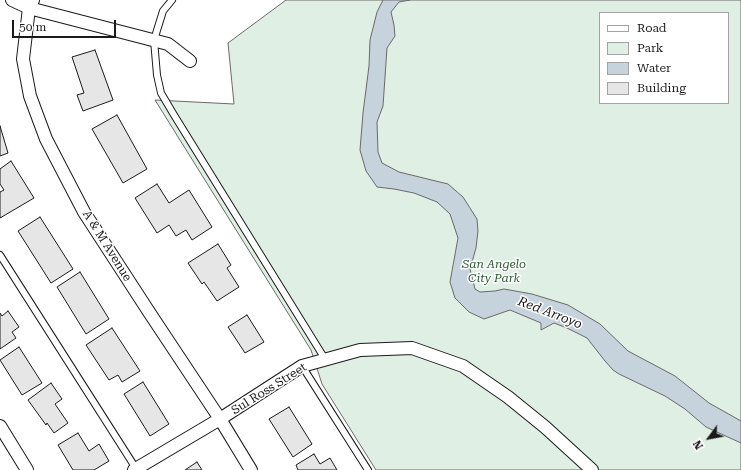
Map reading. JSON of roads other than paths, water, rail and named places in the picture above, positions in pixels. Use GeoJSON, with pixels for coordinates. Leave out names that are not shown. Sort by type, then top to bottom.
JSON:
{"type":"FeatureCollection","features":[{"type":"Feature","properties":{"kind":"street"},"geometry":{"type":"LineString","coordinates":[[12,0],[31,4],[168,44],[190,61]]}},
{"type":"Feature","properties":{"kind":"street","name":"A & M Avenue"},"geometry":{"type":"LineString","coordinates":[[31,4],[23,59],[30,96],[46,139],[84,212],[220,419],[251,470]]}},
{"type":"Feature","properties":{"kind":"street","name":"Sul Ross Street"},"geometry":{"type":"LineString","coordinates":[[136,470],[220,419],[302,366],[360,350],[412,348],[463,366],[508,397],[545,427],[586,468]]}},
{"type":"Feature","properties":{"kind":"street"},"geometry":{"type":"LineString","coordinates":[[0,426],[28,470]]}},
{"type":"Feature","properties":{"kind":"lane"},"geometry":{"type":"LineString","coordinates":[[172,0],[163,11],[154,40],[156,75],[161,93],[325,360]]}},
{"type":"Feature","properties":{"kind":"lane"},"geometry":{"type":"LineString","coordinates":[[0,255],[136,470]]}},
{"type":"Feature","properties":{"kind":"lane"},"geometry":{"type":"LineString","coordinates":[[302,366],[368,470]]}},
{"type":"Feature","properties":{"kind":"water","name":"Red Arroyo"},"geometry":{"type":"Polygon","coordinates":[[[383,0],[410,0],[399,2],[391,12],[395,36],[387,48],[383,106],[377,122],[378,152],[382,163],[399,172],[448,184],[463,197],[477,219],[478,231],[476,248],[470,269],[475,289],[480,292],[504,289],[532,294],[568,305],[600,324],[628,351],[675,376],[709,403],[741,421],[741,443],[706,427],[685,409],[665,396],[613,370],[587,338],[554,323],[541,330],[541,323],[510,310],[484,319],[469,312],[455,298],[450,282],[458,238],[450,214],[437,202],[414,193],[377,187],[366,171],[360,150],[369,66],[370,40],[377,12],[383,0]]]}},
{"type":"Feature","properties":{"kind":"park label","name":"San Angelo City Park"},"geometry":{"type":"Point","coordinates":[494,271]}}]}
